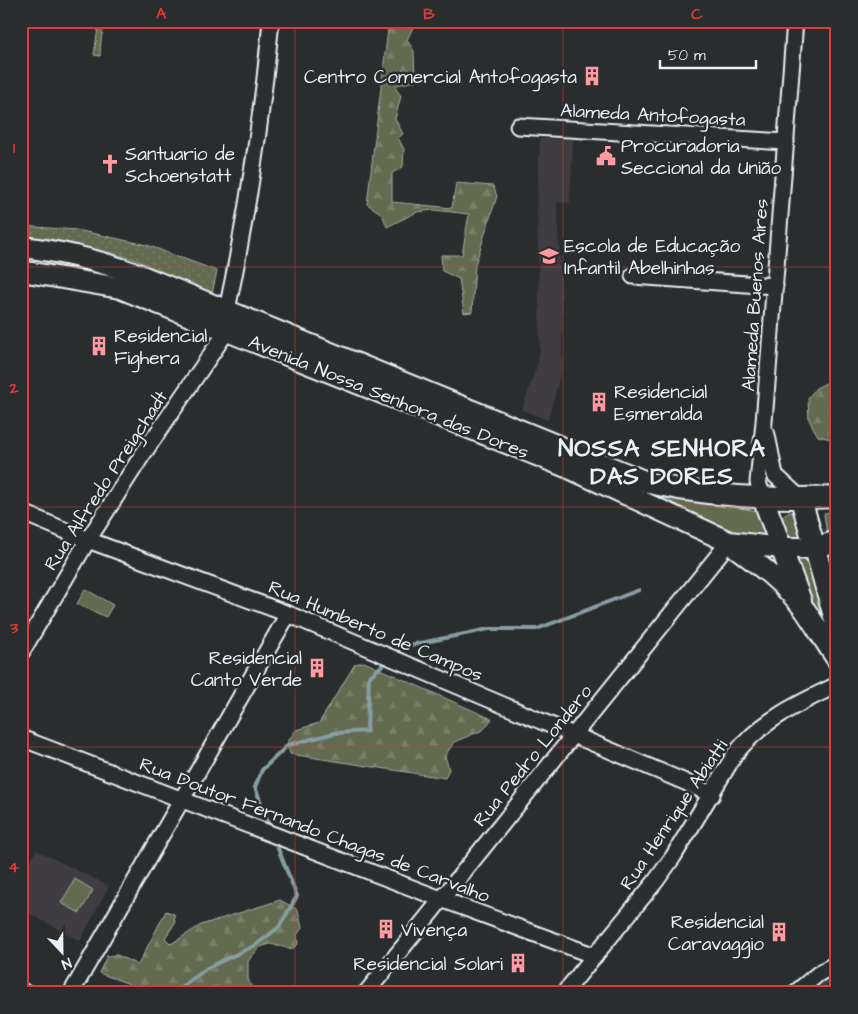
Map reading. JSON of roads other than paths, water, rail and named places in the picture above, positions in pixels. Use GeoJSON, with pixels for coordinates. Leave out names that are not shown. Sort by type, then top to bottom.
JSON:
{"type":"FeatureCollection","features":[{"type":"Feature","properties":{"kind":"main road","name":"Avenida Nossa Senhora das Dores"},"geometry":{"type":"LineString","coordinates":[[21,247],[93,259],[137,274],[627,476],[649,483],[684,491],[763,498],[837,497]]}},
{"type":"Feature","properties":{"kind":"main road","name":"Avenida Nossa Senhora das Dores"},"geometry":{"type":"LineString","coordinates":[[21,270],[120,288],[569,468],[729,542],[782,548],[815,548],[837,541]]}},
{"type":"Feature","properties":{"kind":"main road"},"geometry":{"type":"LineString","coordinates":[[763,498],[804,610]]}},
{"type":"Feature","properties":{"kind":"main road"},"geometry":{"type":"LineString","coordinates":[[801,498],[836,616]]}},
{"type":"Feature","properties":{"kind":"main road"},"geometry":{"type":"LineString","coordinates":[[729,542],[758,564],[789,592],[804,610],[837,659]]}},
{"type":"Feature","properties":{"kind":"street"},"geometry":{"type":"LineString","coordinates":[[228,310],[249,196],[272,21]]}},
{"type":"Feature","properties":{"kind":"street","name":"Alameda Buenos Aires"},"geometry":{"type":"LineString","coordinates":[[763,498],[758,482],[795,21]]}},
{"type":"Feature","properties":{"kind":"street","name":"Alameda Antofogasta"},"geometry":{"type":"LineString","coordinates":[[518,126],[786,142]]}},
{"type":"Feature","properties":{"kind":"street"},"geometry":{"type":"LineString","coordinates":[[633,276],[775,286]]}},
{"type":"Feature","properties":{"kind":"street","name":"Rua Alfredo Preigchadt"},"geometry":{"type":"LineString","coordinates":[[21,653],[88,540],[141,457],[227,331]]}},
{"type":"Feature","properties":{"kind":"street","name":"Alameda Buenos Aires"},"geometry":{"type":"LineString","coordinates":[[764,422],[775,475],[801,498]]}},
{"type":"Feature","properties":{"kind":"street","name":"Rua Humberto de Campos"},"geometry":{"type":"LineString","coordinates":[[21,512],[88,540],[288,614],[712,795]]}},
{"type":"Feature","properties":{"kind":"street","name":"Rua Pedro Londero"},"geometry":{"type":"LineString","coordinates":[[366,993],[729,542]]}},
{"type":"Feature","properties":{"kind":"street"},"geometry":{"type":"LineString","coordinates":[[70,993],[288,614]]}},
{"type":"Feature","properties":{"kind":"street","name":"Rua Henrique Abiatti"},"geometry":{"type":"LineString","coordinates":[[564,993],[656,882],[736,754],[753,734],[764,724],[796,704],[837,685]]}},
{"type":"Feature","properties":{"kind":"street","name":"Rua Doutor Fernando Chagas de Carvalho"},"geometry":{"type":"LineString","coordinates":[[21,738],[595,956]]}},
{"type":"Feature","properties":{"kind":"street"},"geometry":{"type":"LineString","coordinates":[[795,993],[818,974],[837,963]]}},
{"type":"Feature","properties":{"kind":"street"},"geometry":{"type":"LineString","coordinates":[[21,990],[26,993]]}},
{"type":"Feature","properties":{"kind":"waterway"},"geometry":{"type":"LineString","coordinates":[[393,655],[401,647],[489,629],[537,629],[639,590]]}},
{"type":"Feature","properties":{"kind":"waterway"},"geometry":{"type":"LineString","coordinates":[[271,830],[255,787],[262,770],[288,745],[335,733],[367,731],[369,677],[388,660]]}},
{"type":"Feature","properties":{"kind":"waterway"},"geometry":{"type":"LineString","coordinates":[[179,993],[178,990],[207,968],[256,945],[279,927],[297,896],[275,841]]}},
{"type":"Feature","properties":{"kind":"place","name":"Centro Comercial Antofogasta"},"geometry":{"type":"Point","coordinates":[592,76]}},
{"type":"Feature","properties":{"kind":"place","name":"Procuradoria Seccional da União"},"geometry":{"type":"Point","coordinates":[606,156]}},
{"type":"Feature","properties":{"kind":"place","name":"Santuario de Schoenstatt"},"geometry":{"type":"Point","coordinates":[110,164]}},
{"type":"Feature","properties":{"kind":"place","name":"Escola de Educação Infantil Abelhinhas"},"geometry":{"type":"Point","coordinates":[549,256]}},
{"type":"Feature","properties":{"kind":"place","name":"Residencial Fighera"},"geometry":{"type":"Point","coordinates":[99,346]}},
{"type":"Feature","properties":{"kind":"place","name":"Residencial Esmeralda"},"geometry":{"type":"Point","coordinates":[599,402]}},
{"type":"Feature","properties":{"kind":"place","name":"Residencial Canto Verde"},"geometry":{"type":"Point","coordinates":[317,668]}},
{"type":"Feature","properties":{"kind":"place","name":"Vivença"},"geometry":{"type":"Point","coordinates":[386,929]}},
{"type":"Feature","properties":{"kind":"place","name":"Residencial Caravaggio"},"geometry":{"type":"Point","coordinates":[779,932]}},
{"type":"Feature","properties":{"kind":"place","name":"Residencial Solari"},"geometry":{"type":"Point","coordinates":[518,963]}},
{"type":"Feature","properties":{"kind":"district","name":"NOSSA SENHORA DAS DORES"},"geometry":{"type":"Point","coordinates":[662,462]}}]}
